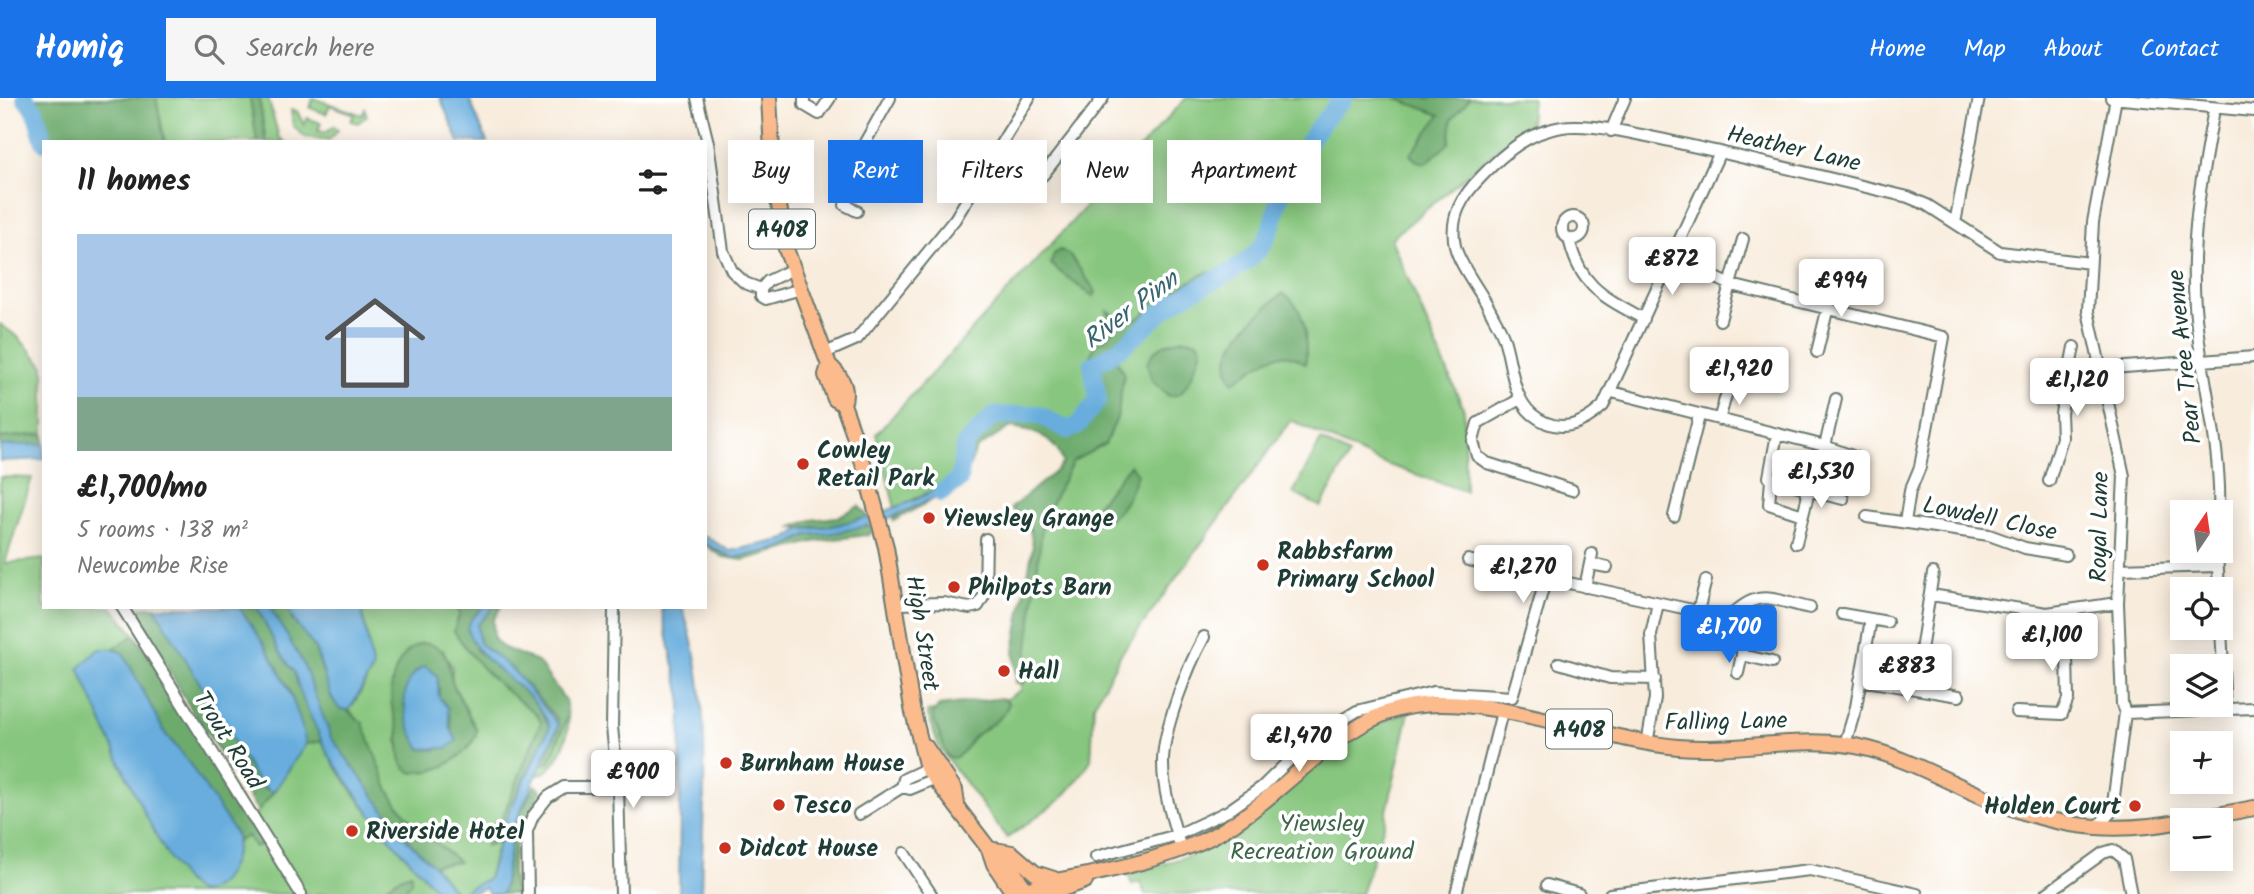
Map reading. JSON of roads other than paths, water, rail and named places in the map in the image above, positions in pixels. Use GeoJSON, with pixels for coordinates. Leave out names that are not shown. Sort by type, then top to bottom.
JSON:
{"type":"FeatureCollection","features":[{"type":"Feature","properties":{"kind":"main road","name":"A408"},"geometry":{"type":"LineString","coordinates":[[769,98],[773,168],[786,249],[827,359]]}},
{"type":"Feature","properties":{"kind":"main road","name":"High Street"},"geometry":{"type":"LineString","coordinates":[[827,359],[839,375],[845,390],[843,404],[876,509],[896,604],[912,708],[922,743],[936,771],[955,790],[957,804],[989,849],[1003,857],[1022,893]]}},
{"type":"Feature","properties":{"kind":"main road","name":"Falling Lane"},"geometry":{"type":"LineString","coordinates":[[1022,893],[1056,879],[1095,874],[1230,825],[1334,743],[1383,714],[1412,705],[1442,702],[1504,705],[1647,744],[1706,748],[1812,742],[1845,744],[1902,759],[2027,815],[2059,824],[2096,828],[2146,827],[2170,823]]}},
{"type":"Feature","properties":{"kind":"main road","name":"Falling Lane"},"geometry":{"type":"LineString","coordinates":[[2233,812],[2254,808]]}},
{"type":"Feature","properties":{"kind":"main road"},"geometry":{"type":"LineString","coordinates":[[989,849],[1012,853],[1035,873],[1056,879]]}},
{"type":"Feature","properties":{"kind":"main road","name":"Falling Lane"},"geometry":{"type":"LineString","coordinates":[[1048,894],[1095,874]]}},
{"type":"Feature","properties":{"kind":"street"},"geometry":{"type":"LineString","coordinates":[[696,98],[708,143],[723,251],[732,271],[745,283],[761,289]]}},
{"type":"Feature","properties":{"kind":"street"},"geometry":{"type":"LineString","coordinates":[[803,98],[804,105],[819,114],[830,98]]}},
{"type":"Feature","properties":{"kind":"street"},"geometry":{"type":"LineString","coordinates":[[845,205],[853,185],[854,162],[890,98]]}},
{"type":"Feature","properties":{"kind":"street"},"geometry":{"type":"LineString","coordinates":[[1005,140],[1029,98]]}},
{"type":"Feature","properties":{"kind":"street"},"geometry":{"type":"LineString","coordinates":[[1047,170],[1103,98]]}},
{"type":"Feature","properties":{"kind":"street"},"geometry":{"type":"LineString","coordinates":[[1611,131],[1625,98]]}},
{"type":"Feature","properties":{"kind":"street"},"geometry":{"type":"LineString","coordinates":[[1955,223],[1979,98]]}},
{"type":"Feature","properties":{"kind":"street"},"geometry":{"type":"LineString","coordinates":[[2115,98],[2254,111]]}},
{"type":"Feature","properties":{"kind":"street","name":"Royal Lane"},"geometry":{"type":"LineString","coordinates":[[2096,828],[2111,813],[2118,782],[2125,713],[2122,704],[2118,603],[2124,476],[2088,310],[2093,222],[2115,98]]}},
{"type":"Feature","properties":{"kind":"street","name":"Pear Tree Avenue"},"geometry":{"type":"LineString","coordinates":[[2213,115],[2197,199],[2194,247],[2195,305],[2215,439],[2218,500]]}},
{"type":"Feature","properties":{"kind":"street","name":"Heather Lane"},"geometry":{"type":"LineString","coordinates":[[1520,400],[1503,335],[1456,248],[1454,221],[1457,208],[1466,192],[1502,155],[1532,136],[1563,127],[1611,131],[1720,152],[1908,197],[2005,254],[2090,263]]}},
{"type":"Feature","properties":{"kind":"street"},"geometry":{"type":"LineString","coordinates":[[1572,489],[1487,463],[1477,456],[1473,441],[1478,423],[1520,400],[1532,414],[1553,425],[1567,427],[1590,419],[1612,392],[1720,152]]}},
{"type":"Feature","properties":{"kind":"street"},"geometry":{"type":"LineString","coordinates":[[842,203],[857,211]]}},
{"type":"Feature","properties":{"kind":"street"},"geometry":{"type":"LineString","coordinates":[[827,359],[857,339],[965,203]]}},
{"type":"Feature","properties":{"kind":"street"},"geometry":{"type":"LineString","coordinates":[[1569,239],[1575,264],[1581,273],[1604,297],[1644,319]]}},
{"type":"Feature","properties":{"kind":"street"},"geometry":{"type":"LineString","coordinates":[[1720,320],[1743,239]]}},
{"type":"Feature","properties":{"kind":"street","name":"Lowdell Close"},"geometry":{"type":"LineString","coordinates":[[1674,258],[1731,285],[1944,337],[1920,467],[1910,491],[1905,522]]}},
{"type":"Feature","properties":{"kind":"street"},"geometry":{"type":"LineString","coordinates":[[793,269],[768,281],[761,289],[761,296],[766,299],[801,289]]}},
{"type":"Feature","properties":{"kind":"street"},"geometry":{"type":"LineString","coordinates":[[1817,352],[1835,278]]}},
{"type":"Feature","properties":{"kind":"street"},"geometry":{"type":"LineString","coordinates":[[2049,481],[2062,438],[2061,413],[2074,347]]}},
{"type":"Feature","properties":{"kind":"street"},"geometry":{"type":"LineString","coordinates":[[2066,383],[2100,373],[2254,357]]}},
{"type":"Feature","properties":{"kind":"street"},"geometry":{"type":"LineString","coordinates":[[1719,421],[1729,385]]}},
{"type":"Feature","properties":{"kind":"street"},"geometry":{"type":"LineString","coordinates":[[1612,392],[1825,446],[1855,457]]}},
{"type":"Feature","properties":{"kind":"street"},"geometry":{"type":"LineString","coordinates":[[1825,446],[1836,399]]}},
{"type":"Feature","properties":{"kind":"street"},"geometry":{"type":"LineString","coordinates":[[1674,516],[1699,416]]}},
{"type":"Feature","properties":{"kind":"street"},"geometry":{"type":"LineString","coordinates":[[1777,434],[1769,471],[1769,504],[1803,515]]}},
{"type":"Feature","properties":{"kind":"street"},"geometry":{"type":"LineString","coordinates":[[1771,480],[1843,499]]}},
{"type":"Feature","properties":{"kind":"street"},"geometry":{"type":"LineString","coordinates":[[1796,543],[1807,490]]}},
{"type":"Feature","properties":{"kind":"street","name":"Lowdell Close"},"geometry":{"type":"LineString","coordinates":[[1867,517],[1989,535],[2025,548],[2066,555]]}},
{"type":"Feature","properties":{"kind":"street"},"geometry":{"type":"LineString","coordinates":[[896,604],[944,603],[970,608],[978,606],[985,594],[986,539]]}},
{"type":"Feature","properties":{"kind":"street"},"geometry":{"type":"LineString","coordinates":[[1585,587],[1591,559],[1607,567]]}},
{"type":"Feature","properties":{"kind":"street"},"geometry":{"type":"LineString","coordinates":[[1468,560],[1729,618],[1742,639],[1738,673]]}},
{"type":"Feature","properties":{"kind":"street"},"geometry":{"type":"LineString","coordinates":[[2120,569],[2217,566],[2217,577]]}},
{"type":"Feature","properties":{"kind":"street"},"geometry":{"type":"LineString","coordinates":[[1918,670],[1933,573]]}},
{"type":"Feature","properties":{"kind":"street"},"geometry":{"type":"LineString","coordinates":[[1456,894],[1504,705],[1516,693],[1546,578]]}},
{"type":"Feature","properties":{"kind":"street"},"geometry":{"type":"LineString","coordinates":[[1698,611],[1706,580]]}},
{"type":"Feature","properties":{"kind":"street"},"geometry":{"type":"LineString","coordinates":[[1931,595],[2047,613],[2066,613],[2118,603]]}},
{"type":"Feature","properties":{"kind":"street"},"geometry":{"type":"LineString","coordinates":[[1729,618],[1744,603],[1756,598],[1810,608]]}},
{"type":"Feature","properties":{"kind":"street"},"geometry":{"type":"LineString","coordinates":[[1647,744],[1656,679],[1651,635],[1658,603]]}},
{"type":"Feature","properties":{"kind":"street","name":"Trout Road"},"geometry":{"type":"LineString","coordinates":[[123,609],[301,894]]}},
{"type":"Feature","properties":{"kind":"street"},"geometry":{"type":"LineString","coordinates":[[614,609],[612,727],[618,787],[621,894]]}},
{"type":"Feature","properties":{"kind":"street"},"geometry":{"type":"LineString","coordinates":[[2016,712],[2062,714],[2068,699],[2066,613]]}},
{"type":"Feature","properties":{"kind":"street"},"geometry":{"type":"LineString","coordinates":[[1843,614],[1887,622]]}},
{"type":"Feature","properties":{"kind":"street"},"geometry":{"type":"LineString","coordinates":[[1845,744],[1871,619]]}},
{"type":"Feature","properties":{"kind":"street"},"geometry":{"type":"LineString","coordinates":[[1179,842],[1163,763],[1189,664],[1204,637]]}},
{"type":"Feature","properties":{"kind":"street"},"geometry":{"type":"LineString","coordinates":[[1742,655],[1772,662]]}},
{"type":"Feature","properties":{"kind":"street"},"geometry":{"type":"LineString","coordinates":[[1559,663],[1609,678],[1656,679]]}},
{"type":"Feature","properties":{"kind":"street"},"geometry":{"type":"LineString","coordinates":[[1570,680],[1573,667]]}},
{"type":"Feature","properties":{"kind":"street"},"geometry":{"type":"LineString","coordinates":[[1860,680],[1959,696]]}},
{"type":"Feature","properties":{"kind":"street"},"geometry":{"type":"LineString","coordinates":[[1936,706],[1939,693]]}},
{"type":"Feature","properties":{"kind":"street"},"geometry":{"type":"LineString","coordinates":[[2233,709],[2254,708]]}},
{"type":"Feature","properties":{"kind":"street"},"geometry":{"type":"LineString","coordinates":[[2125,713],[2170,712]]}},
{"type":"Feature","properties":{"kind":"street"},"geometry":{"type":"LineString","coordinates":[[859,814],[902,787],[911,789],[936,771]]}},
{"type":"Feature","properties":{"kind":"street"},"geometry":{"type":"LineString","coordinates":[[527,894],[527,831],[533,816],[548,797],[564,787],[618,787]]}},
{"type":"Feature","properties":{"kind":"street","name":"Falling Lane"},"geometry":{"type":"LineString","coordinates":[[1097,857],[1179,842]]}},
{"type":"Feature","properties":{"kind":"street"},"geometry":{"type":"LineString","coordinates":[[2046,894],[2103,853],[2118,851],[2124,859],[2131,894]]}},
{"type":"Feature","properties":{"kind":"street"},"geometry":{"type":"LineString","coordinates":[[904,853],[931,894]]}},
{"type":"Feature","properties":{"kind":"street"},"geometry":{"type":"LineString","coordinates":[[1610,894],[1810,870],[1917,894]]}},
{"type":"Feature","properties":{"kind":"street"},"geometry":{"type":"LineString","coordinates":[[1865,894],[1868,882]]}},
{"type":"Feature","properties":{"kind":"street"},"geometry":{"type":"LineString","coordinates":[[1547,885],[1579,894]]}},
{"type":"Feature","properties":{"kind":"water"},"geometry":{"type":"Polygon","coordinates":[[[440,98],[469,98],[486,140],[458,140],[440,98]]]}},
{"type":"Feature","properties":{"kind":"water"},"geometry":{"type":"Polygon","coordinates":[[[42,444],[42,459],[0,461],[0,446],[42,444]]]}},
{"type":"Feature","properties":{"kind":"water"},"geometry":{"type":"Polygon","coordinates":[[[957,479],[961,481],[941,495],[880,522],[878,514],[957,479]]]}},
{"type":"Feature","properties":{"kind":"water"},"geometry":{"type":"Polygon","coordinates":[[[868,517],[870,525],[834,533],[808,535],[781,548],[734,558],[707,545],[707,537],[730,551],[786,539],[799,530],[832,526],[868,517]]]}},
{"type":"Feature","properties":{"kind":"water"},"geometry":{"type":"Polygon","coordinates":[[[156,609],[240,609],[261,639],[296,707],[306,744],[275,790],[271,792],[257,781],[156,609]]]}},
{"type":"Feature","properties":{"kind":"water"},"geometry":{"type":"Polygon","coordinates":[[[258,609],[271,609],[303,663],[331,737],[406,839],[433,865],[456,894],[440,894],[383,831],[329,756],[302,698],[294,672],[279,651],[258,609]]]}},
{"type":"Feature","properties":{"kind":"water"},"geometry":{"type":"Polygon","coordinates":[[[289,609],[361,609],[373,669],[349,710],[340,709],[335,703],[315,649],[289,609]]]}},
{"type":"Feature","properties":{"kind":"water"},"geometry":{"type":"Polygon","coordinates":[[[481,609],[492,609],[477,625],[479,643],[512,669],[559,725],[514,826],[502,894],[489,894],[485,888],[469,894],[457,894],[488,879],[509,812],[550,727],[532,699],[495,667],[474,644],[467,629],[471,619],[481,609]]]}},
{"type":"Feature","properties":{"kind":"water"},"geometry":{"type":"Polygon","coordinates":[[[661,609],[683,609],[699,677],[704,749],[701,894],[679,894],[681,697],[661,609]]]}},
{"type":"Feature","properties":{"kind":"water"},"geometry":{"type":"Polygon","coordinates":[[[99,649],[113,649],[123,653],[166,735],[185,757],[236,834],[233,862],[228,872],[223,880],[207,891],[198,892],[185,880],[169,857],[116,752],[79,668],[99,649]]]}},
{"type":"Feature","properties":{"kind":"water"},"geometry":{"type":"Polygon","coordinates":[[[425,666],[437,675],[439,697],[448,708],[450,727],[457,741],[447,748],[421,749],[406,716],[405,693],[408,682],[425,666]]]}},
{"type":"Feature","properties":{"kind":"waterway"},"geometry":{"type":"LineString","coordinates":[[25,98],[35,111],[43,140]]}},
{"type":"Feature","properties":{"kind":"waterway","name":"River Pinn"},"geometry":{"type":"LineString","coordinates":[[941,493],[959,480],[965,444],[993,416],[1037,414],[1068,430],[1077,426],[1098,400],[1092,365],[1124,345],[1172,304],[1231,272],[1253,256],[1270,231],[1281,194],[1295,162],[1318,128],[1344,98]]}},
{"type":"Feature","properties":{"kind":"place","name":"Cowley Retail Park"},"geometry":{"type":"Point","coordinates":[803,464]}},
{"type":"Feature","properties":{"kind":"place","name":"Yiewsley Grange"},"geometry":{"type":"Point","coordinates":[929,518]}},
{"type":"Feature","properties":{"kind":"place","name":"Rabbsfarm Primary School"},"geometry":{"type":"Point","coordinates":[1263,565]}},
{"type":"Feature","properties":{"kind":"place","name":"Philpots Barn"},"geometry":{"type":"Point","coordinates":[954,587]}},
{"type":"Feature","properties":{"kind":"place","name":"Hall"},"geometry":{"type":"Point","coordinates":[1004,671]}},
{"type":"Feature","properties":{"kind":"place","name":"Burnham House"},"geometry":{"type":"Point","coordinates":[726,763]}},
{"type":"Feature","properties":{"kind":"place","name":"Tesco"},"geometry":{"type":"Point","coordinates":[779,805]}},
{"type":"Feature","properties":{"kind":"place","name":"Holden Court"},"geometry":{"type":"Point","coordinates":[2135,806]}},
{"type":"Feature","properties":{"kind":"place","name":"Riverside Hotel"},"geometry":{"type":"Point","coordinates":[352,831]}},
{"type":"Feature","properties":{"kind":"place","name":"Didcot House"},"geometry":{"type":"Point","coordinates":[725,848]}},
{"type":"Feature","properties":{"kind":"park label","name":"Yiewsley Recreation Ground"},"geometry":{"type":"Point","coordinates":[1322,837]}}]}
